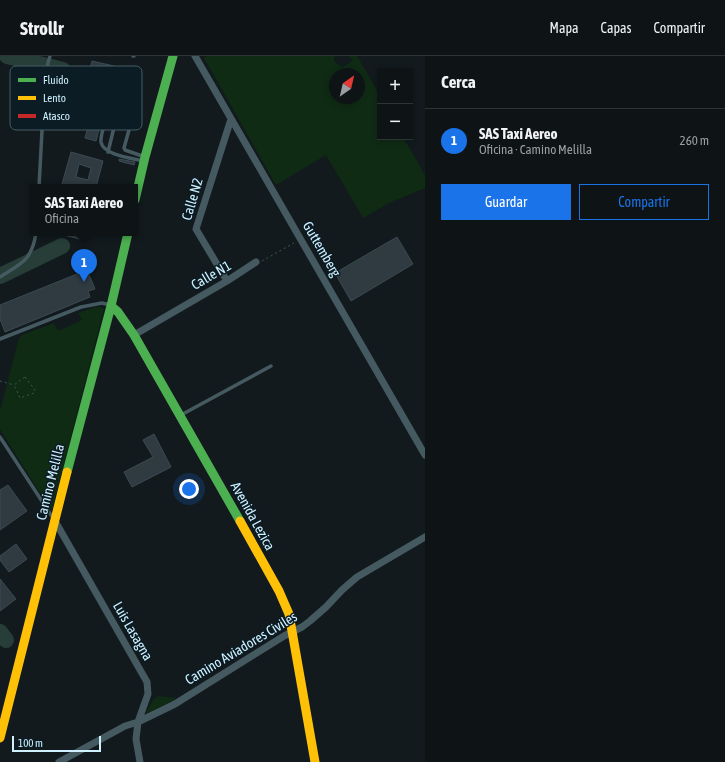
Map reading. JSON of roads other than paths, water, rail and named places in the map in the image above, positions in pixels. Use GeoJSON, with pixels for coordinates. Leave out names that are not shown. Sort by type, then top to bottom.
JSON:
{"type":"FeatureCollection","features":[{"type":"Feature","properties":{"kind":"street"},"geometry":{"type":"LineString","coordinates":[[138,186],[144,159],[173,56]]}},
{"type":"Feature","properties":{"kind":"street","name":"Guttemberg"},"geometry":{"type":"LineString","coordinates":[[195,56],[302,239],[425,455]]}},
{"type":"Feature","properties":{"kind":"street","name":"Calle N2"},"geometry":{"type":"LineString","coordinates":[[227,281],[196,229],[231,119]]}},
{"type":"Feature","properties":{"kind":"street","name":"Camino Melilla"},"geometry":{"type":"LineString","coordinates":[[0,738],[111,306],[127,236]]}},
{"type":"Feature","properties":{"kind":"street","name":"Calle N1"},"geometry":{"type":"LineString","coordinates":[[134,335],[227,281],[256,262]]}},
{"type":"Feature","properties":{"kind":"street","name":"Avenida Lezica"},"geometry":{"type":"LineString","coordinates":[[111,306],[122,316],[134,335],[279,591],[289,614],[293,632],[315,762]]}},
{"type":"Feature","properties":{"kind":"street","name":"Luis Lasagna"},"geometry":{"type":"LineString","coordinates":[[55,521],[147,682],[148,694],[138,722],[136,739],[140,762]]}},
{"type":"Feature","properties":{"kind":"street","name":"Camino Aviadores Civiles"},"geometry":{"type":"LineString","coordinates":[[59,762],[125,726],[138,722],[175,704],[302,627],[317,616],[357,577],[425,537]]}},
{"type":"Feature","properties":{"kind":"lane"},"geometry":{"type":"LineString","coordinates":[[47,66],[50,56]]}},
{"type":"Feature","properties":{"kind":"lane"},"geometry":{"type":"LineString","coordinates":[[40,184],[43,130]]}},
{"type":"Feature","properties":{"kind":"lane"},"geometry":{"type":"LineString","coordinates":[[104,130],[101,141],[108,152],[144,159]]}},
{"type":"Feature","properties":{"kind":"lane"},"geometry":{"type":"LineString","coordinates":[[108,152],[113,130]]}},
{"type":"Feature","properties":{"kind":"lane"},"geometry":{"type":"LineString","coordinates":[[129,130],[124,148],[127,152],[144,159]]}},
{"type":"Feature","properties":{"kind":"lane"},"geometry":{"type":"LineString","coordinates":[[126,156],[127,152]]}},
{"type":"Feature","properties":{"kind":"lane"},"geometry":{"type":"LineString","coordinates":[[0,277],[29,257],[35,236]]}},
{"type":"Feature","properties":{"kind":"lane"},"geometry":{"type":"LineString","coordinates":[[0,339],[81,307],[102,303],[111,306]]}},
{"type":"Feature","properties":{"kind":"lane"},"geometry":{"type":"LineString","coordinates":[[180,415],[271,366]]}},
{"type":"Feature","properties":{"kind":"lane"},"geometry":{"type":"LineString","coordinates":[[0,437],[55,521]]}},
{"type":"Feature","properties":{"kind":"place","name":"SAS Taxi Aereo"},"geometry":{"type":"Point","coordinates":[84,282]}}]}
